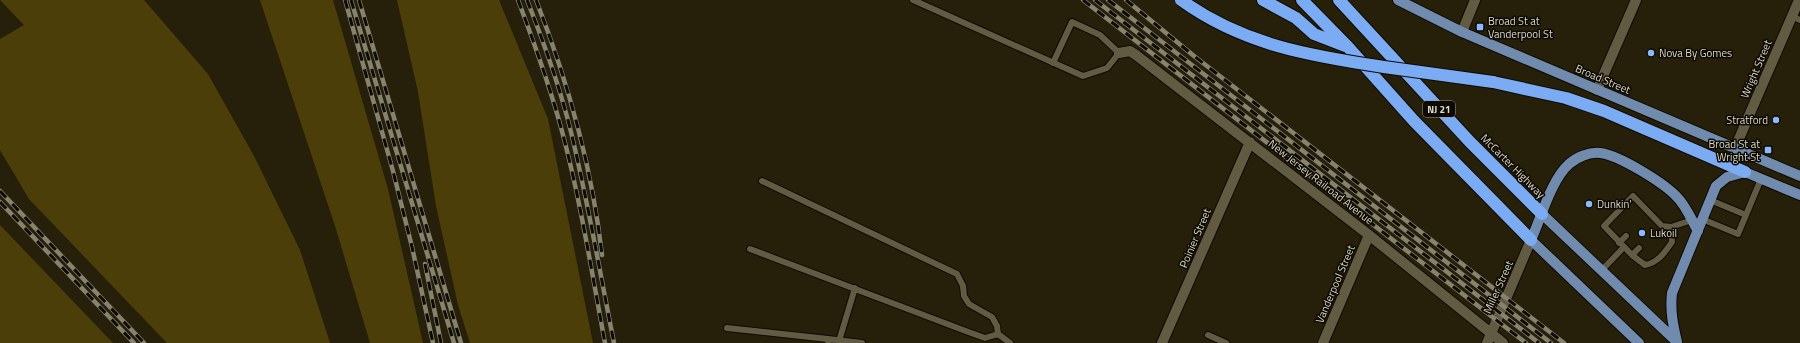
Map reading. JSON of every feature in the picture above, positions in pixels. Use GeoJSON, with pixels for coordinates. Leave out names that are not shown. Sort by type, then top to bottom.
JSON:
{"type":"FeatureCollection","features":[{"type":"Feature","properties":{"kind":"highway"},"geometry":{"type":"LineString","coordinates":[[1181,0],[1218,22],[1237,31],[1255,39],[1288,50],[1334,60],[1492,82],[1566,98],[1604,111],[1744,172]]}},
{"type":"Feature","properties":{"kind":"highway"},"geometry":{"type":"LineString","coordinates":[[1263,0],[1296,18],[1314,34],[1348,47]]}},
{"type":"Feature","properties":{"kind":"highway","name":"NJ 21"},"geometry":{"type":"LineString","coordinates":[[1302,0],[1348,47],[1414,121],[1531,240]]}},
{"type":"Feature","properties":{"kind":"highway","name":"McCarter Highway"},"geometry":{"type":"LineString","coordinates":[[1339,0],[1460,131],[1542,214]]}},
{"type":"Feature","properties":{"kind":"main road","name":"Broad Street"},"geometry":{"type":"LineString","coordinates":[[1398,0],[1462,32],[1800,176]]}},
{"type":"Feature","properties":{"kind":"main road"},"geometry":{"type":"LineString","coordinates":[[1531,240],[1556,182],[1569,164],[1587,154],[1600,153],[1613,156],[1649,176],[1666,188],[1697,220],[1698,231],[1672,293],[1670,308],[1671,319],[1677,343]]}},
{"type":"Feature","properties":{"kind":"main road"},"geometry":{"type":"LineString","coordinates":[[1697,220],[1710,200],[1716,186],[1728,177],[1744,172],[1800,195]]}},
{"type":"Feature","properties":{"kind":"main road","name":"McCarter Highway"},"geometry":{"type":"LineString","coordinates":[[1542,214],[1677,343]]}},
{"type":"Feature","properties":{"kind":"main road","name":"NJ 21"},"geometry":{"type":"LineString","coordinates":[[1531,240],[1639,343]]}},
{"type":"Feature","properties":{"kind":"street"},"geometry":{"type":"LineString","coordinates":[[1462,32],[1475,0]]}},
{"type":"Feature","properties":{"kind":"street"},"geometry":{"type":"LineString","coordinates":[[1597,90],[1636,0]]}},
{"type":"Feature","properties":{"kind":"street","name":"Wright Street"},"geometry":{"type":"LineString","coordinates":[[1735,148],[1796,18],[1799,0]]}},
{"type":"Feature","properties":{"kind":"street","name":"New Jersey Railroad Avenue"},"geometry":{"type":"LineString","coordinates":[[1119,53],[1130,51],[1369,235],[1489,339],[1503,343]]}},
{"type":"Feature","properties":{"kind":"street","name":"Poinier Street"},"geometry":{"type":"LineString","coordinates":[[1162,343],[1250,142]]}},
{"type":"Feature","properties":{"kind":"street","name":"Vanderpool Street"},"geometry":{"type":"LineString","coordinates":[[1323,343],[1369,235]]}},
{"type":"Feature","properties":{"kind":"street","name":"Miller Street"},"geometry":{"type":"LineString","coordinates":[[1489,339],[1531,240]]}},
{"type":"Feature","properties":{"kind":"lane"},"geometry":{"type":"LineString","coordinates":[[913,0],[1083,76],[1107,68],[1119,53],[1100,35],[1072,22],[1053,62]]}},
{"type":"Feature","properties":{"kind":"lane"},"geometry":{"type":"LineString","coordinates":[[1671,227],[1672,242],[1665,252],[1652,264],[1645,265],[1632,255],[1604,226],[1633,196],[1647,215],[1660,228],[1671,227],[1697,220],[1738,234],[1761,179]]}},
{"type":"Feature","properties":{"kind":"lane"},"geometry":{"type":"LineString","coordinates":[[762,181],[957,274],[963,286],[964,296],[969,304],[992,317],[997,326],[998,334],[1010,343]]}},
{"type":"Feature","properties":{"kind":"lane"},"geometry":{"type":"LineString","coordinates":[[1710,200],[1746,215]]}},
{"type":"Feature","properties":{"kind":"lane"},"geometry":{"type":"LineString","coordinates":[[1601,271],[1622,245],[1626,236]]}},
{"type":"Feature","properties":{"kind":"lane"},"geometry":{"type":"LineString","coordinates":[[750,248],[985,338],[998,334]]}},
{"type":"Feature","properties":{"kind":"lane"},"geometry":{"type":"LineString","coordinates":[[1632,255],[1639,248]]}},
{"type":"Feature","properties":{"kind":"lane"},"geometry":{"type":"LineString","coordinates":[[839,340],[855,288]]}},
{"type":"Feature","properties":{"kind":"lane"},"geometry":{"type":"LineString","coordinates":[[727,328],[828,341],[839,340],[862,343]]}},
{"type":"Feature","properties":{"kind":"lane"},"geometry":{"type":"LineString","coordinates":[[1208,335],[1226,343]]}},
{"type":"Feature","properties":{"kind":"shaded area"},"geometry":{"type":"Polygon","coordinates":[[[0,0],[144,0],[208,74],[254,156],[300,250],[330,343],[167,343],[29,199],[0,150],[0,39],[24,25],[0,0]]]}},
{"type":"Feature","properties":{"kind":"shaded area"},"geometry":{"type":"Polygon","coordinates":[[[260,0],[333,0],[388,189],[423,343],[370,343],[336,229],[260,0]]]}},
{"type":"Feature","properties":{"kind":"shaded area"},"geometry":{"type":"Polygon","coordinates":[[[397,0],[499,0],[548,119],[593,343],[470,343],[458,305],[436,206],[418,92],[397,0]]]}},
{"type":"Feature","properties":{"kind":"shaded area"},"geometry":{"type":"Polygon","coordinates":[[[0,225],[113,343],[0,343],[0,225]]]}},
{"type":"Feature","properties":{"kind":"railway"},"geometry":{"type":"LineString","coordinates":[[345,0],[393,171],[412,247],[433,343]]}},
{"type":"Feature","properties":{"kind":"railway"},"geometry":{"type":"LineString","coordinates":[[351,0],[454,343]]}},
{"type":"Feature","properties":{"kind":"railway"},"geometry":{"type":"LineString","coordinates":[[359,0],[461,343]]}},
{"type":"Feature","properties":{"kind":"railway"},"geometry":{"type":"LineString","coordinates":[[518,0],[542,67],[563,135],[581,213],[605,343]]}},
{"type":"Feature","properties":{"kind":"railway"},"geometry":{"type":"LineString","coordinates":[[527,0],[540,32],[562,98],[571,132],[614,343]]}},
{"type":"Feature","properties":{"kind":"railway"},"geometry":{"type":"LineString","coordinates":[[536,0],[548,31],[577,125],[592,190],[602,255]]}},
{"type":"Feature","properties":{"kind":"railway"},"geometry":{"type":"LineString","coordinates":[[1083,0],[1526,343]]}},
{"type":"Feature","properties":{"kind":"railway"},"geometry":{"type":"LineString","coordinates":[[1095,0],[1539,343]]}},
{"type":"Feature","properties":{"kind":"railway"},"geometry":{"type":"LineString","coordinates":[[1108,0],[1551,343]]}},
{"type":"Feature","properties":{"kind":"railway"},"geometry":{"type":"LineString","coordinates":[[1126,0],[1194,56],[1564,343]]}},
{"type":"Feature","properties":{"kind":"railway"},"geometry":{"type":"LineString","coordinates":[[0,191],[144,343]]}},
{"type":"Feature","properties":{"kind":"railway"},"geometry":{"type":"LineString","coordinates":[[0,202],[134,343]]}},
{"type":"Feature","properties":{"kind":"railway"},"geometry":{"type":"LineString","coordinates":[[425,264],[441,343]]}},
{"type":"Feature","properties":{"kind":"place","name":"Broad St at Vanderpool St"},"geometry":{"type":"Point","coordinates":[1480,27]}},
{"type":"Feature","properties":{"kind":"place","name":"Nova By Gomes"},"geometry":{"type":"Point","coordinates":[1651,53]}},
{"type":"Feature","properties":{"kind":"place","name":"Stratford"},"geometry":{"type":"Point","coordinates":[1776,120]}},
{"type":"Feature","properties":{"kind":"place","name":"Broad St at Wright St"},"geometry":{"type":"Point","coordinates":[1768,150]}},
{"type":"Feature","properties":{"kind":"place","name":"Dunkin'"},"geometry":{"type":"Point","coordinates":[1589,204]}},
{"type":"Feature","properties":{"kind":"place","name":"Lukoil"},"geometry":{"type":"Point","coordinates":[1642,233]}}]}
